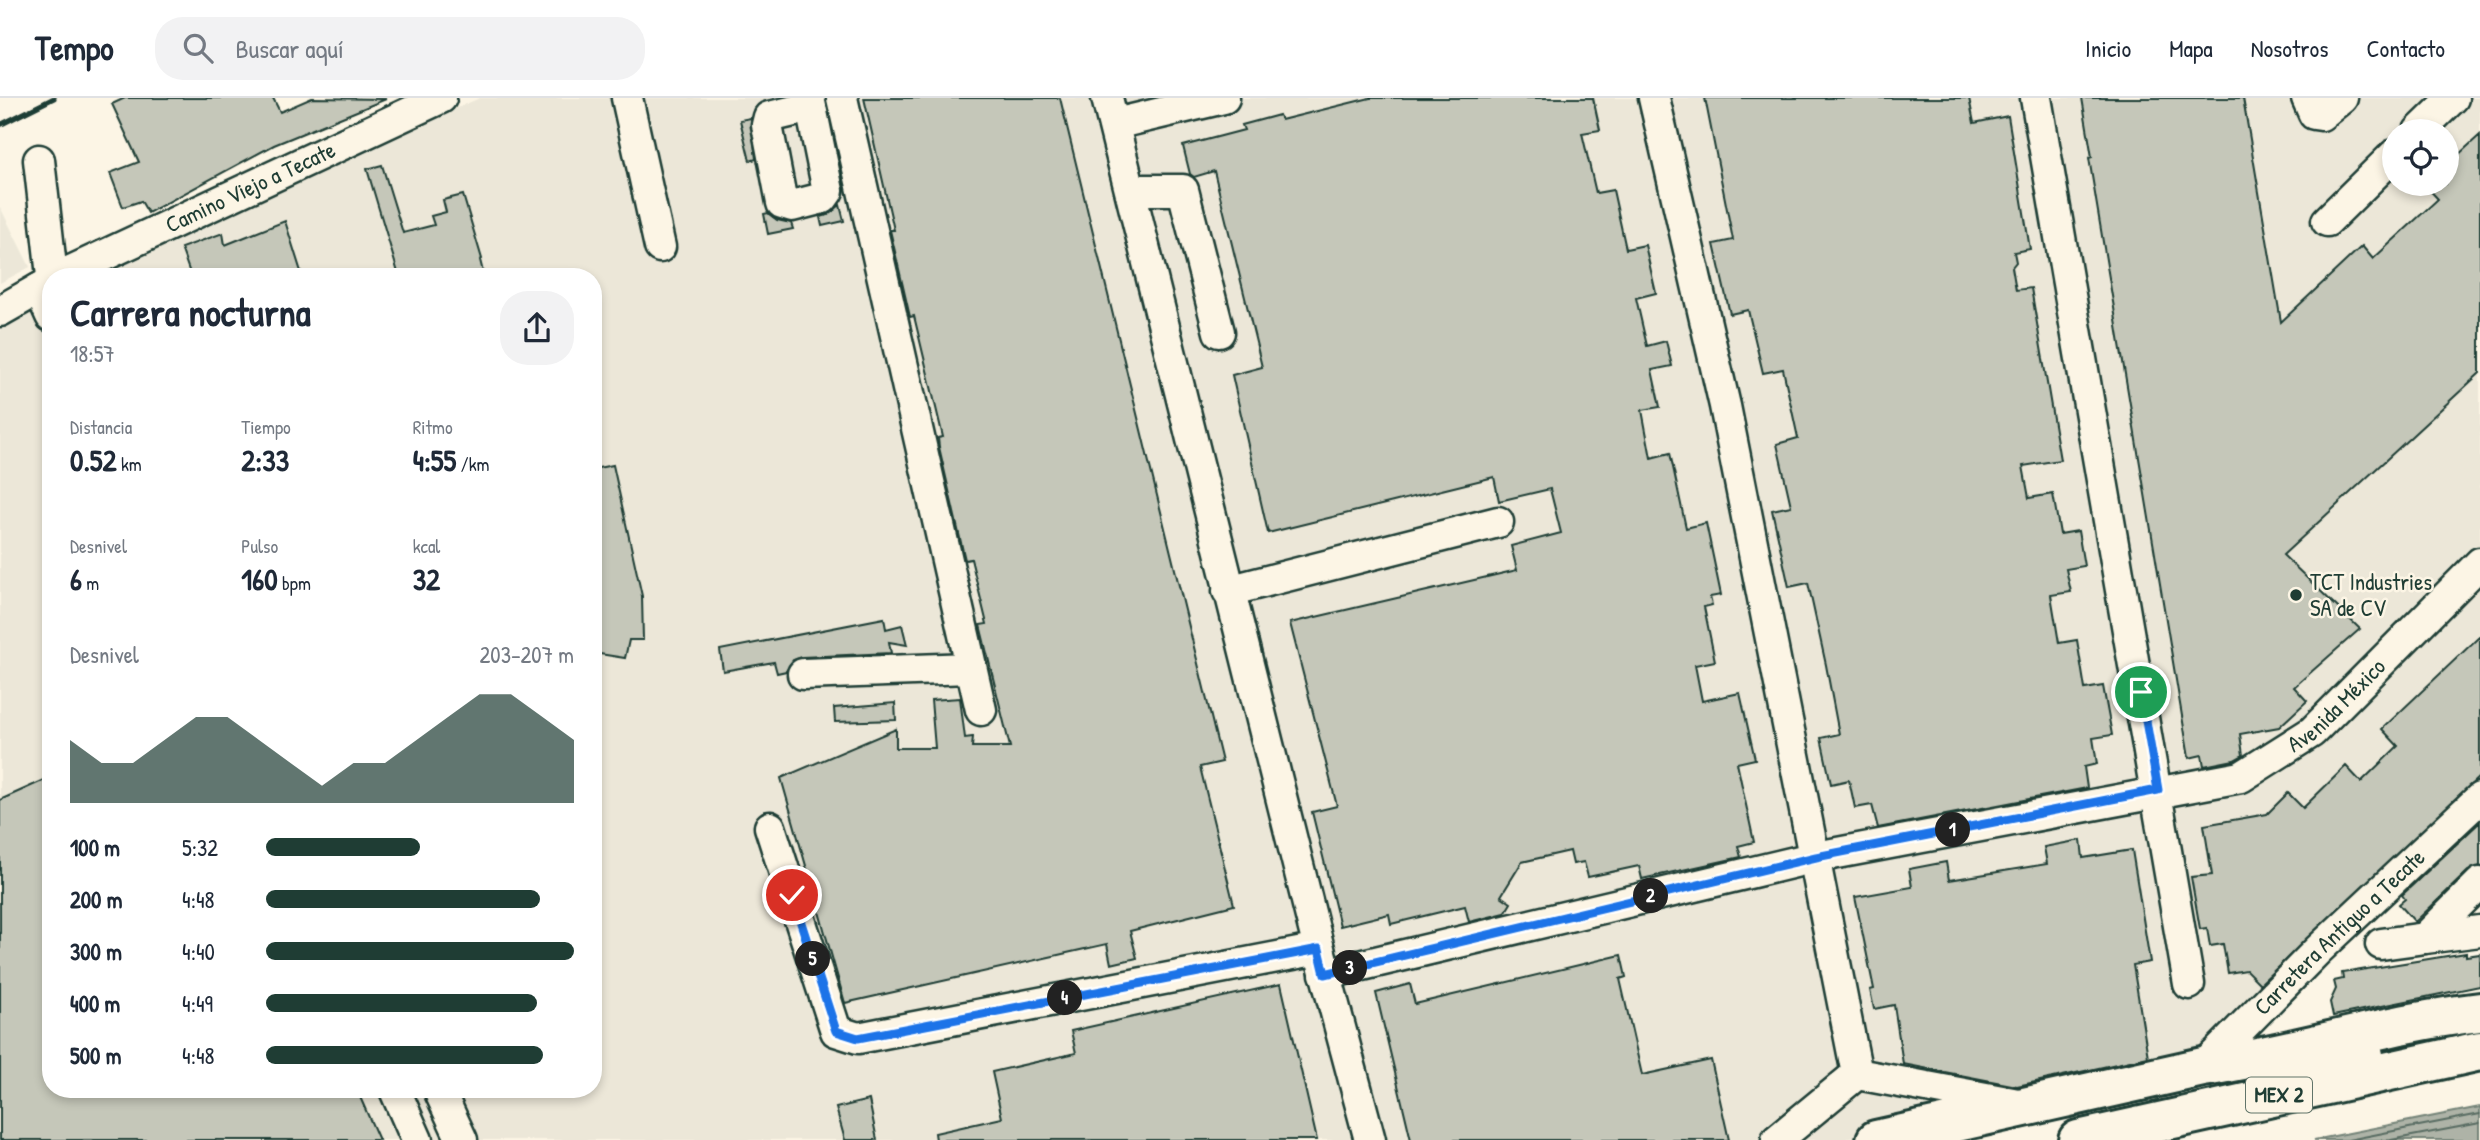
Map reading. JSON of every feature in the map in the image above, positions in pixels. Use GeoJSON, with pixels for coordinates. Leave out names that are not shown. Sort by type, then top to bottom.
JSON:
{"type":"FeatureCollection","features":[{"type":"Feature","properties":{"kind":"main road"},"geometry":{"type":"LineString","coordinates":[[1876,1140],[2203,1067],[2253,1060],[2429,1018],[2480,1012]]}},
{"type":"Feature","properties":{"kind":"main road"},"geometry":{"type":"LineString","coordinates":[[2253,1060],[2272,1064],[2444,1047],[2479,1051]]}},
{"type":"Feature","properties":{"kind":"main road","name":"MEX 2"},"geometry":{"type":"LineString","coordinates":[[2078,1140],[2479,1051]]}},
{"type":"Feature","properties":{"kind":"street","name":"Camino Viejo a Tecate"},"geometry":{"type":"LineString","coordinates":[[79,268],[441,98]]}},
{"type":"Feature","properties":{"kind":"street"},"geometry":{"type":"LineString","coordinates":[[627,98],[660,247]]}},
{"type":"Feature","properties":{"kind":"street"},"geometry":{"type":"LineString","coordinates":[[842,98],[981,710]]}},
{"type":"Feature","properties":{"kind":"street"},"geometry":{"type":"LineString","coordinates":[[1224,98],[1111,111],[1228,591],[1370,1140]]}},
{"type":"Feature","properties":{"kind":"street"},"geometry":{"type":"LineString","coordinates":[[1654,98],[1726,406],[1857,1074]]}},
{"type":"Feature","properties":{"kind":"street"},"geometry":{"type":"LineString","coordinates":[[2036,98],[2158,790],[2189,984]]}},
{"type":"Feature","properties":{"kind":"street"},"geometry":{"type":"LineString","coordinates":[[2308,98],[2309,109],[2320,115],[2342,98]]}},
{"type":"Feature","properties":{"kind":"street"},"geometry":{"type":"LineString","coordinates":[[2431,119],[2453,98]]}},
{"type":"Feature","properties":{"kind":"street"},"geometry":{"type":"LineString","coordinates":[[39,160],[50,268]]}},
{"type":"Feature","properties":{"kind":"street"},"geometry":{"type":"LineString","coordinates":[[2326,221],[2382,167]]}},
{"type":"Feature","properties":{"kind":"street"},"geometry":{"type":"LineString","coordinates":[[1131,190],[1183,190],[1219,332]]}},
{"type":"Feature","properties":{"kind":"street","name":"Camino Viejo a Tecate"},"geometry":{"type":"LineString","coordinates":[[0,311],[42,287]]}},
{"type":"Feature","properties":{"kind":"street"},"geometry":{"type":"LineString","coordinates":[[1228,591],[1498,522]]}},
{"type":"Feature","properties":{"kind":"street","name":"Avenida México"},"geometry":{"type":"LineString","coordinates":[[769,827],[836,1031],[858,1038],[1322,962],[1816,857],[2158,790],[2241,777],[2279,756],[2312,732],[2480,563]]}},
{"type":"Feature","properties":{"kind":"street"},"geometry":{"type":"LineString","coordinates":[[803,674],[970,668]]}},
{"type":"Feature","properties":{"kind":"street","name":"Carretera Antiguo a Tecate"},"geometry":{"type":"LineString","coordinates":[[2203,1067],[2318,950],[2480,798]]}},
{"type":"Feature","properties":{"kind":"street"},"geometry":{"type":"LineString","coordinates":[[2425,938],[2480,883]]}},
{"type":"Feature","properties":{"kind":"street"},"geometry":{"type":"LineString","coordinates":[[2381,944],[2480,931]]}},
{"type":"Feature","properties":{"kind":"street"},"geometry":{"type":"LineString","coordinates":[[1857,1074],[2029,1106]]}},
{"type":"Feature","properties":{"kind":"street"},"geometry":{"type":"LineString","coordinates":[[1777,1140],[1857,1074]]}},
{"type":"Feature","properties":{"kind":"street"},"geometry":{"type":"LineString","coordinates":[[398,1098],[417,1140]]}},
{"type":"Feature","properties":{"kind":"street"},"geometry":{"type":"LineString","coordinates":[[443,1098],[462,1140]]}},
{"type":"Feature","properties":{"kind":"shaded area"},"geometry":{"type":"Polygon","coordinates":[[[480,98],[2480,98],[2480,795],[2199,1058],[1842,1140],[0,1140],[0,312],[42,288],[42,1098],[602,1098],[602,268],[83,268],[480,98]]]}},
{"type":"Feature","properties":{"kind":"shaded area"},"geometry":{"type":"Polygon","coordinates":[[[0,207],[30,267],[0,283],[0,207]]]}},
{"type":"Feature","properties":{"kind":"water"},"geometry":{"type":"Polygon","coordinates":[[[2480,1107],[2480,1140],[2314,1140],[2480,1107]]]}},
{"type":"Feature","properties":{"kind":"building"},"geometry":{"type":"Polygon","coordinates":[[[125,98],[273,98],[280,112],[312,98],[386,99],[274,145],[148,213],[141,201],[123,207],[110,173],[139,162],[112,104],[125,98]]]}},
{"type":"Feature","properties":{"kind":"building"},"geometry":{"type":"Polygon","coordinates":[[[864,98],[1060,98],[1222,762],[1200,767],[1234,905],[1130,931],[1137,958],[1111,964],[1107,944],[845,1003],[781,778],[896,729],[896,748],[935,748],[931,700],[960,698],[965,738],[973,737],[972,747],[1010,747],[980,625],[987,624],[971,559],[965,560],[939,447],[938,438],[943,437],[914,316],[910,317],[890,230],[894,230],[864,98]]]}},
{"type":"Feature","properties":{"kind":"building"},"geometry":{"type":"Polygon","coordinates":[[[1370,98],[1593,98],[1600,130],[1582,133],[1596,193],[1613,190],[1626,249],[1645,245],[1656,293],[1636,298],[1647,346],[1666,341],[1672,366],[1652,370],[1660,407],[1642,410],[1651,458],[1670,453],[1686,528],[1706,523],[1721,595],[1710,597],[1712,605],[1704,607],[1715,661],[1695,665],[1702,701],[1740,693],[1755,759],[1737,763],[1754,842],[1738,846],[1741,857],[1642,879],[1639,866],[1588,877],[1584,862],[1573,864],[1570,851],[1522,862],[1501,896],[1511,903],[1505,913],[1469,922],[1465,906],[1391,924],[1389,914],[1340,926],[1312,812],[1337,806],[1290,623],[1517,570],[1511,546],[1561,533],[1550,489],[1499,501],[1494,477],[1268,533],[1232,375],[1262,367],[1214,171],[1194,177],[1190,174],[1183,146],[1244,130],[1242,125],[1279,115],[1281,120],[1370,98]]]}},
{"type":"Feature","properties":{"kind":"building"},"geometry":{"type":"Polygon","coordinates":[[[1705,98],[1969,98],[1974,123],[2008,116],[2030,249],[2014,252],[2016,262],[2012,267],[2016,290],[2031,288],[2060,460],[2023,466],[2029,498],[2053,494],[2060,534],[2078,531],[2084,566],[2066,569],[2071,592],[2051,595],[2059,643],[2077,640],[2085,689],[2103,686],[2112,735],[2093,738],[2097,764],[2084,767],[2087,788],[1878,828],[1872,805],[1855,808],[1849,780],[1831,784],[1821,738],[1839,734],[1826,665],[1808,583],[1789,587],[1772,510],[1791,506],[1777,444],[1798,438],[1783,369],[1763,373],[1748,310],[1730,314],[1714,244],[1733,240],[1705,98]]]}},
{"type":"Feature","properties":{"kind":"building"},"geometry":{"type":"Polygon","coordinates":[[[2082,98],[2243,98],[2281,322],[2362,246],[2373,259],[2438,199],[2435,196],[2459,196],[2459,154],[2480,135],[2480,373],[2283,555],[2360,629],[2294,687],[2307,701],[2279,727],[2240,734],[2243,755],[2234,760],[2204,766],[2202,755],[2189,758],[2089,158],[2092,157],[2082,98]]]}},
{"type":"Feature","properties":{"kind":"building"},"geometry":{"type":"Polygon","coordinates":[[[751,118],[756,159],[750,161],[740,120],[751,118]]]}},
{"type":"Feature","properties":{"kind":"building"},"geometry":{"type":"Polygon","coordinates":[[[382,165],[403,233],[434,225],[431,216],[446,212],[443,200],[463,195],[482,259],[482,268],[397,268],[367,169],[382,165]]]}},
{"type":"Feature","properties":{"kind":"building"},"geometry":{"type":"Polygon","coordinates":[[[840,205],[844,221],[822,226],[820,217],[828,215],[840,205]]]}},
{"type":"Feature","properties":{"kind":"building"},"geometry":{"type":"Polygon","coordinates":[[[768,213],[777,220],[791,223],[793,229],[768,234],[764,214],[768,213]]]}},
{"type":"Feature","properties":{"kind":"building"},"geometry":{"type":"Polygon","coordinates":[[[285,221],[300,268],[188,268],[181,248],[223,233],[225,245],[285,221]]]}},
{"type":"Feature","properties":{"kind":"building"},"geometry":{"type":"Polygon","coordinates":[[[613,465],[642,596],[643,640],[629,640],[625,658],[602,654],[602,467],[613,465]]]}},
{"type":"Feature","properties":{"kind":"building"},"geometry":{"type":"Polygon","coordinates":[[[884,618],[886,629],[902,625],[907,645],[889,642],[891,653],[802,657],[793,660],[786,671],[777,673],[774,662],[723,671],[720,650],[884,618]]]}},
{"type":"Feature","properties":{"kind":"building"},"geometry":{"type":"Polygon","coordinates":[[[2480,636],[2480,776],[2260,984],[2246,970],[2228,973],[2223,944],[2210,946],[2207,928],[2200,929],[2191,877],[2212,875],[2204,825],[2267,814],[2288,793],[2303,808],[2346,766],[2361,782],[2398,746],[2382,729],[2480,636]]]}},
{"type":"Feature","properties":{"kind":"building"},"geometry":{"type":"Polygon","coordinates":[[[895,703],[896,720],[835,722],[834,708],[895,703]]]}},
{"type":"Feature","properties":{"kind":"building"},"geometry":{"type":"Polygon","coordinates":[[[42,781],[42,1098],[360,1098],[379,1140],[0,1140],[0,800],[42,781]]]}},
{"type":"Feature","properties":{"kind":"building"},"geometry":{"type":"Polygon","coordinates":[[[2480,822],[2480,866],[2468,871],[2415,922],[2399,904],[2405,899],[2402,895],[2480,822]]]}},
{"type":"Feature","properties":{"kind":"building"},"geometry":{"type":"Polygon","coordinates":[[[2081,840],[2083,858],[2132,850],[2150,962],[2133,965],[2148,1057],[2017,1086],[1903,1064],[1894,1005],[1874,1009],[1870,990],[1874,989],[1855,897],[1912,887],[1909,869],[1946,862],[1949,880],[2047,864],[2044,847],[2081,840]]]}},
{"type":"Feature","properties":{"kind":"building"},"geometry":{"type":"Polygon","coordinates":[[[2466,953],[2466,956],[2480,954],[2480,986],[2333,1016],[2330,1002],[2336,989],[2334,981],[2343,979],[2342,973],[2466,953]]]}},
{"type":"Feature","properties":{"kind":"building"},"geometry":{"type":"Polygon","coordinates":[[[1621,955],[1626,977],[1620,979],[1642,1075],[1711,1060],[1729,1140],[1411,1140],[1376,993],[1410,984],[1415,1004],[1621,955]]]}},
{"type":"Feature","properties":{"kind":"building"},"geometry":{"type":"Polygon","coordinates":[[[1281,984],[1317,1140],[936,1140],[935,1133],[1002,1118],[992,1072],[1076,1053],[1071,1031],[1281,984]]]}},
{"type":"Feature","properties":{"kind":"building"},"geometry":{"type":"Polygon","coordinates":[[[869,1100],[877,1140],[845,1140],[836,1108],[869,1100]]]}},
{"type":"Feature","properties":{"kind":"railway"},"geometry":{"type":"LineString","coordinates":[[0,125],[54,98]]}},
{"type":"Feature","properties":{"kind":"place","name":"TCT Industries SA de CV"},"geometry":{"type":"Point","coordinates":[2296,595]}},
{"type":"Feature","properties":{"kind":"route"},"geometry":{"type":"LineString","coordinates":[[792,895],[836,1031],[858,1038],[1319,949],[1325,974],[1816,857],[2158,790],[2141,692]]}}]}
